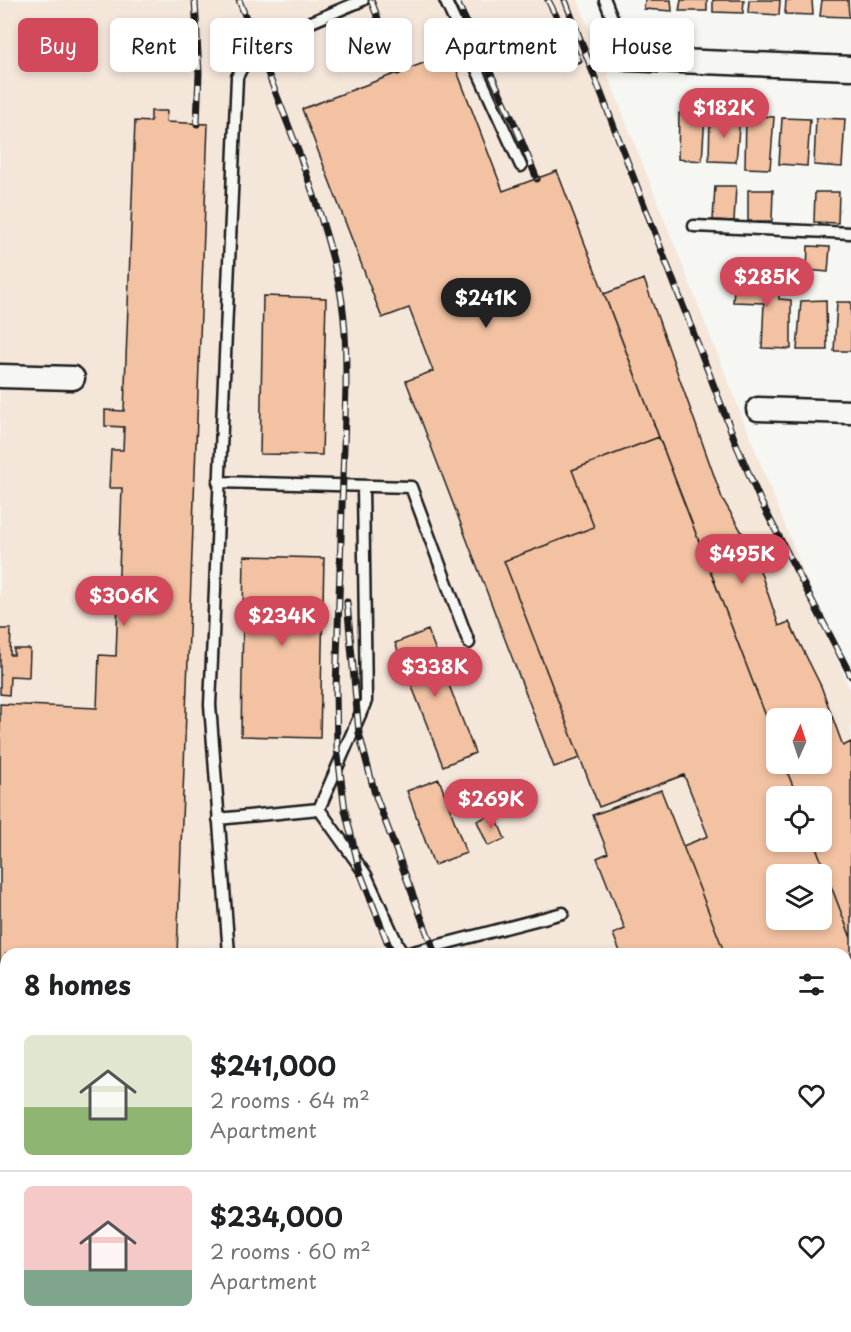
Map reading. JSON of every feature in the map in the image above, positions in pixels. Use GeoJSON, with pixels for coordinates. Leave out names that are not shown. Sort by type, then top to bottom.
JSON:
{"type":"FeatureCollection","features":[{"type":"Feature","properties":{"kind":"street"},"geometry":{"type":"LineString","coordinates":[[694,62],[851,68]]}},
{"type":"Feature","properties":{"kind":"street"},"geometry":{"type":"LineString","coordinates":[[0,376],[73,378]]}},
{"type":"Feature","properties":{"kind":"street"},"geometry":{"type":"LineString","coordinates":[[758,409],[851,412]]}},
{"type":"Feature","properties":{"kind":"lane"},"geometry":{"type":"LineString","coordinates":[[229,948],[210,705],[237,77],[248,56],[269,40],[363,0]]}},
{"type":"Feature","properties":{"kind":"lane"},"geometry":{"type":"LineString","coordinates":[[445,0],[521,166]]}},
{"type":"Feature","properties":{"kind":"lane"},"geometry":{"type":"LineString","coordinates":[[605,0],[612,18]]}},
{"type":"Feature","properties":{"kind":"lane"},"geometry":{"type":"LineString","coordinates":[[694,226],[851,233]]}},
{"type":"Feature","properties":{"kind":"lane"},"geometry":{"type":"LineString","coordinates":[[218,482],[411,487],[469,643]]}},
{"type":"Feature","properties":{"kind":"lane"},"geometry":{"type":"LineString","coordinates":[[320,809],[366,701],[363,486]]}},
{"type":"Feature","properties":{"kind":"lane"},"geometry":{"type":"LineString","coordinates":[[218,819],[320,809]]}},
{"type":"Feature","properties":{"kind":"lane"},"geometry":{"type":"LineString","coordinates":[[320,809],[366,875],[401,948]]}},
{"type":"Feature","properties":{"kind":"lane"},"geometry":{"type":"LineString","coordinates":[[427,948],[563,913]]}},
{"type":"Feature","properties":{"kind":"shaded area"},"geometry":{"type":"Polygon","coordinates":[[[0,0],[578,0],[590,30],[590,72],[606,72],[851,693],[851,948],[0,948],[0,0]]]}},
{"type":"Feature","properties":{"kind":"building"},"geometry":{"type":"Polygon","coordinates":[[[645,0],[671,0],[672,11],[644,9],[645,0]]]}},
{"type":"Feature","properties":{"kind":"building"},"geometry":{"type":"Polygon","coordinates":[[[681,0],[707,0],[707,11],[679,11],[681,0]]]}},
{"type":"Feature","properties":{"kind":"building"},"geometry":{"type":"Polygon","coordinates":[[[713,0],[744,0],[743,13],[713,12],[713,0]]]}},
{"type":"Feature","properties":{"kind":"building"},"geometry":{"type":"Polygon","coordinates":[[[749,0],[780,0],[779,15],[748,13],[749,0]]]}},
{"type":"Feature","properties":{"kind":"building"},"geometry":{"type":"Polygon","coordinates":[[[786,0],[812,0],[813,15],[785,14],[786,0]]]}},
{"type":"Feature","properties":{"kind":"building"},"geometry":{"type":"Polygon","coordinates":[[[822,0],[848,0],[849,17],[820,16],[822,0]]]}},
{"type":"Feature","properties":{"kind":"building"},"geometry":{"type":"Polygon","coordinates":[[[424,63],[424,72],[457,72],[503,191],[557,171],[659,437],[572,470],[594,527],[504,561],[580,758],[554,767],[406,381],[433,371],[409,308],[382,318],[302,109],[400,72],[412,72],[412,67],[424,63]]]}},
{"type":"Feature","properties":{"kind":"building"},"geometry":{"type":"Polygon","coordinates":[[[151,111],[167,111],[166,122],[208,124],[177,948],[0,948],[0,704],[97,708],[99,655],[116,656],[122,488],[109,488],[111,450],[123,450],[124,427],[105,426],[105,410],[124,411],[135,121],[151,122],[151,111]]]}},
{"type":"Feature","properties":{"kind":"building"},"geometry":{"type":"Polygon","coordinates":[[[679,113],[705,114],[702,161],[678,159],[679,113]]]}},
{"type":"Feature","properties":{"kind":"building"},"geometry":{"type":"Polygon","coordinates":[[[746,115],[774,117],[770,169],[745,168],[746,115]]]}},
{"type":"Feature","properties":{"kind":"building"},"geometry":{"type":"Polygon","coordinates":[[[710,116],[740,117],[736,162],[709,161],[710,116]]]}},
{"type":"Feature","properties":{"kind":"building"},"geometry":{"type":"Polygon","coordinates":[[[782,118],[810,119],[807,166],[779,164],[782,118]]]}},
{"type":"Feature","properties":{"kind":"building"},"geometry":{"type":"Polygon","coordinates":[[[816,118],[845,119],[842,167],[814,165],[816,118]]]}},
{"type":"Feature","properties":{"kind":"building"},"geometry":{"type":"Polygon","coordinates":[[[715,186],[736,186],[734,221],[713,220],[715,186]]]}},
{"type":"Feature","properties":{"kind":"building"},"geometry":{"type":"Polygon","coordinates":[[[748,190],[773,190],[772,221],[748,221],[748,190]]]}},
{"type":"Feature","properties":{"kind":"building"},"geometry":{"type":"Polygon","coordinates":[[[815,192],[839,192],[838,223],[814,222],[815,192]]]}},
{"type":"Feature","properties":{"kind":"building"},"geometry":{"type":"Polygon","coordinates":[[[808,246],[830,247],[828,272],[807,270],[808,246]]]}},
{"type":"Feature","properties":{"kind":"building"},"geometry":{"type":"Polygon","coordinates":[[[735,275],[780,276],[779,299],[791,300],[791,349],[762,348],[764,303],[733,302],[735,275]]]}},
{"type":"Feature","properties":{"kind":"building"},"geometry":{"type":"Polygon","coordinates":[[[644,279],[722,498],[754,553],[779,626],[789,622],[821,686],[829,708],[766,708],[766,716],[604,294],[644,279]]]}},
{"type":"Feature","properties":{"kind":"building"},"geometry":{"type":"Polygon","coordinates":[[[263,296],[326,298],[322,455],[260,454],[263,296]]]}},
{"type":"Feature","properties":{"kind":"building"},"geometry":{"type":"Polygon","coordinates":[[[826,300],[827,350],[797,350],[801,301],[826,300]]]}},
{"type":"Feature","properties":{"kind":"building"},"geometry":{"type":"Polygon","coordinates":[[[837,302],[851,302],[851,351],[834,351],[837,302]]]}},
{"type":"Feature","properties":{"kind":"building"},"geometry":{"type":"Polygon","coordinates":[[[659,437],[766,716],[766,774],[788,774],[793,786],[766,786],[766,852],[818,852],[822,864],[766,864],[766,930],[832,930],[832,889],[851,938],[851,948],[723,948],[683,846],[708,836],[684,775],[599,807],[504,561],[594,527],[572,470],[659,437]]]}},
{"type":"Feature","properties":{"kind":"building"},"geometry":{"type":"Polygon","coordinates":[[[244,556],[324,558],[320,738],[241,736],[244,556]]]}},
{"type":"Feature","properties":{"kind":"building"},"geometry":{"type":"Polygon","coordinates":[[[0,629],[11,629],[10,655],[14,655],[14,649],[30,649],[29,677],[10,676],[9,695],[0,694],[0,629]]]}},
{"type":"Feature","properties":{"kind":"building"},"geometry":{"type":"Polygon","coordinates":[[[428,630],[475,753],[443,766],[395,643],[428,630]]]}},
{"type":"Feature","properties":{"kind":"building"},"geometry":{"type":"Polygon","coordinates":[[[832,716],[843,746],[851,742],[851,938],[832,889],[832,864],[822,864],[818,852],[832,852],[832,786],[793,786],[788,774],[832,774],[832,716]]]}},
{"type":"Feature","properties":{"kind":"building"},"geometry":{"type":"Polygon","coordinates":[[[439,779],[466,853],[434,865],[407,791],[439,779]]]}},
{"type":"Feature","properties":{"kind":"building"},"geometry":{"type":"Polygon","coordinates":[[[661,790],[723,948],[619,948],[613,934],[625,929],[597,858],[608,853],[593,815],[661,790]]]}},
{"type":"Feature","properties":{"kind":"building"},"geometry":{"type":"Polygon","coordinates":[[[494,813],[505,839],[488,846],[477,821],[494,813]]]}},
{"type":"Feature","properties":{"kind":"railway"},"geometry":{"type":"LineString","coordinates":[[195,0],[199,73],[197,124]]}},
{"type":"Feature","properties":{"kind":"railway"},"geometry":{"type":"LineString","coordinates":[[239,0],[306,171],[328,241],[342,303],[346,345],[346,386],[336,689],[337,748],[345,810],[360,872],[390,948]]}},
{"type":"Feature","properties":{"kind":"railway"},"geometry":{"type":"LineString","coordinates":[[371,0],[378,18]]}},
{"type":"Feature","properties":{"kind":"railway"},"geometry":{"type":"LineString","coordinates":[[456,0],[515,125],[537,179]]}},
{"type":"Feature","properties":{"kind":"railway"},"geometry":{"type":"LineString","coordinates":[[548,0],[579,61]]}},
{"type":"Feature","properties":{"kind":"railway"},"geometry":{"type":"LineString","coordinates":[[565,0],[737,446],[760,500],[851,676]]}},
{"type":"Feature","properties":{"kind":"railway"},"geometry":{"type":"LineString","coordinates":[[347,602],[359,733],[375,794],[433,948]]}}]}
